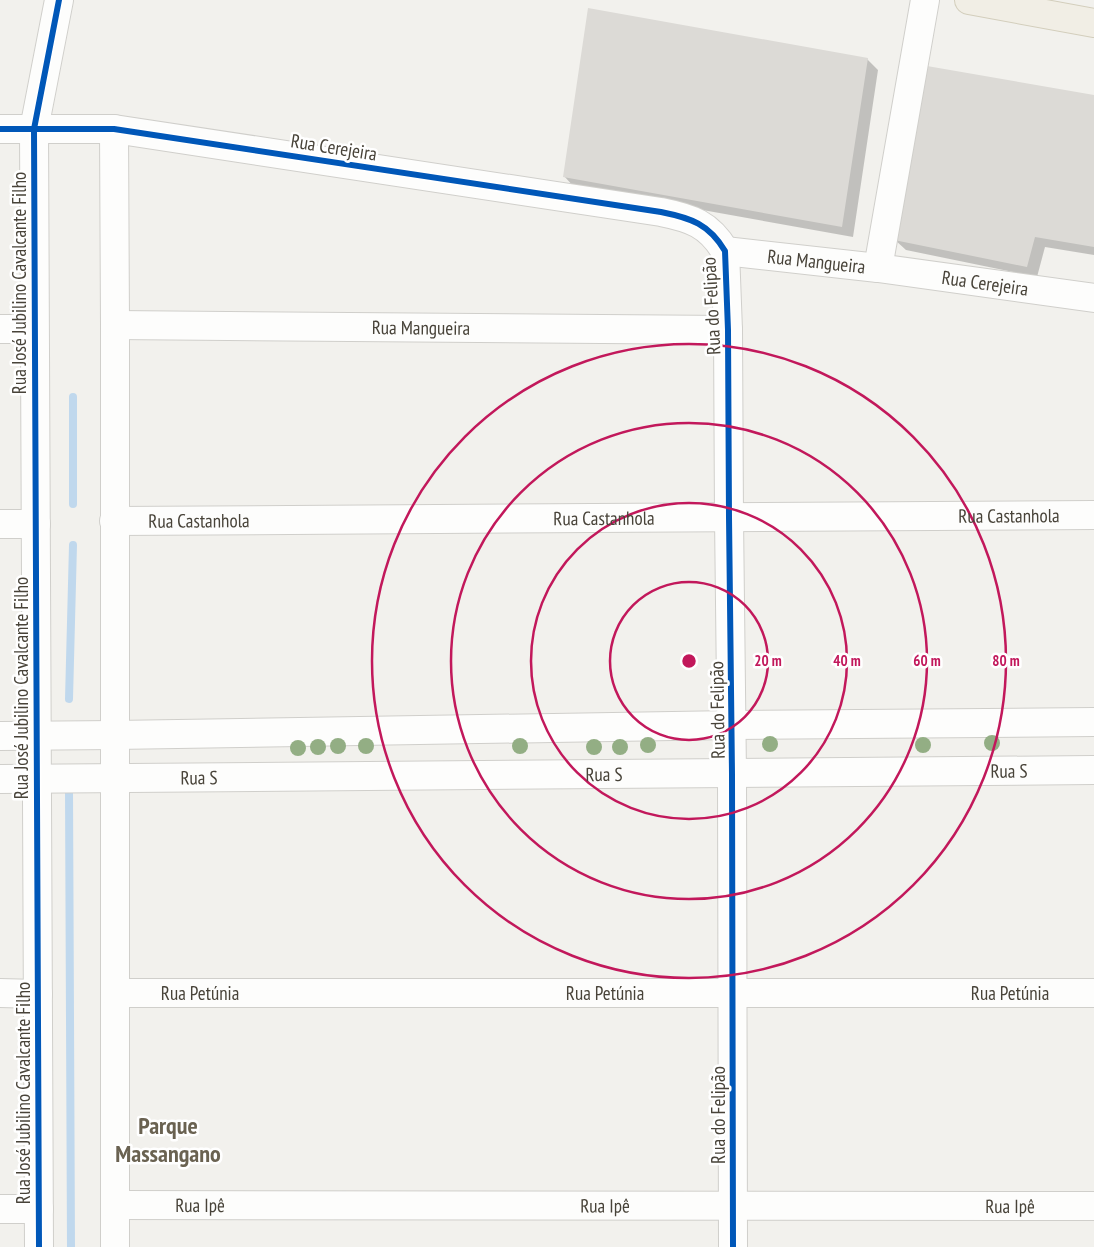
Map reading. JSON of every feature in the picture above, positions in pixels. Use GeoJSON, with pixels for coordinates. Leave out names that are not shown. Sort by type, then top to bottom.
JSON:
{"type":"FeatureCollection","features":[{"type":"Feature","properties":{"kind":"main road"},"geometry":{"type":"LineString","coordinates":[[969,0],[1094,23]]}},
{"type":"Feature","properties":{"kind":"street","name":"Rua José Jubilino Cavalcante Filho"},"geometry":{"type":"LineString","coordinates":[[39,1247],[34,129],[59,0]]}},
{"type":"Feature","properties":{"kind":"street"},"geometry":{"type":"LineString","coordinates":[[878,268],[925,0]]}},
{"type":"Feature","properties":{"kind":"street","name":"Rua Cerejeira"},"geometry":{"type":"LineString","coordinates":[[0,129],[114,128],[661,212]]}},
{"type":"Feature","properties":{"kind":"street"},"geometry":{"type":"LineString","coordinates":[[114,128],[116,325],[114,521],[115,1247]]}},
{"type":"Feature","properties":{"kind":"street","name":"Rua do Felipão"},"geometry":{"type":"LineString","coordinates":[[661,212],[681,216],[707,228],[725,251],[728,330],[732,725],[733,1247]]}},
{"type":"Feature","properties":{"kind":"street","name":"Rua Mangueira"},"geometry":{"type":"LineString","coordinates":[[725,251],[878,268]]}},
{"type":"Feature","properties":{"kind":"street","name":"Rua Cerejeira"},"geometry":{"type":"LineString","coordinates":[[878,268],[1094,298]]}},
{"type":"Feature","properties":{"kind":"street","name":"Rua Mangueira"},"geometry":{"type":"LineString","coordinates":[[116,325],[728,330]]}},
{"type":"Feature","properties":{"kind":"street"},"geometry":{"type":"LineString","coordinates":[[0,329],[34,329]]}},
{"type":"Feature","properties":{"kind":"street","name":"Rua Castanhola"},"geometry":{"type":"LineString","coordinates":[[114,521],[1094,515]]}},
{"type":"Feature","properties":{"kind":"street"},"geometry":{"type":"LineString","coordinates":[[0,524],[36,524]]}},
{"type":"Feature","properties":{"kind":"street"},"geometry":{"type":"LineString","coordinates":[[0,736],[115,736],[732,725],[1094,722]]}},
{"type":"Feature","properties":{"kind":"street","name":"Rua S"},"geometry":{"type":"LineString","coordinates":[[0,780],[1094,770]]}},
{"type":"Feature","properties":{"kind":"street"},"geometry":{"type":"LineString","coordinates":[[0,993],[38,994]]}},
{"type":"Feature","properties":{"kind":"street","name":"Rua Petúnia"},"geometry":{"type":"LineString","coordinates":[[115,993],[1094,993]]}},
{"type":"Feature","properties":{"kind":"street","name":"Rua Ipê"},"geometry":{"type":"LineString","coordinates":[[115,1205],[1094,1206]]}},
{"type":"Feature","properties":{"kind":"street"},"geometry":{"type":"LineString","coordinates":[[0,1209],[39,1209]]}},
{"type":"Feature","properties":{"kind":"building"},"geometry":{"type":"Polygon","coordinates":[[[588,8],[868,58],[842,227],[563,177],[588,8]]]}},
{"type":"Feature","properties":{"kind":"building"},"geometry":{"type":"Polygon","coordinates":[[[927,66],[1094,95],[1094,247],[1035,237],[1027,267],[894,240],[927,66]]]}},
{"type":"Feature","properties":{"kind":"waterway"},"geometry":{"type":"LineString","coordinates":[[73,397],[73,504]]}},
{"type":"Feature","properties":{"kind":"waterway"},"geometry":{"type":"LineString","coordinates":[[69,699],[73,545]]}},
{"type":"Feature","properties":{"kind":"waterway"},"geometry":{"type":"LineString","coordinates":[[69,790],[71,1247]]}},
{"type":"Feature","properties":{"kind":"cycle path"},"geometry":{"type":"LineString","coordinates":[[39,1247],[34,129],[59,0]]}},
{"type":"Feature","properties":{"kind":"cycle path"},"geometry":{"type":"LineString","coordinates":[[0,129],[114,129],[661,212],[690,220],[706,228],[725,251],[728,330],[732,774],[733,1247]]}},
{"type":"Feature","properties":{"kind":"district","name":"Parque Massangano"},"geometry":{"type":"Point","coordinates":[168,1140]}}]}
